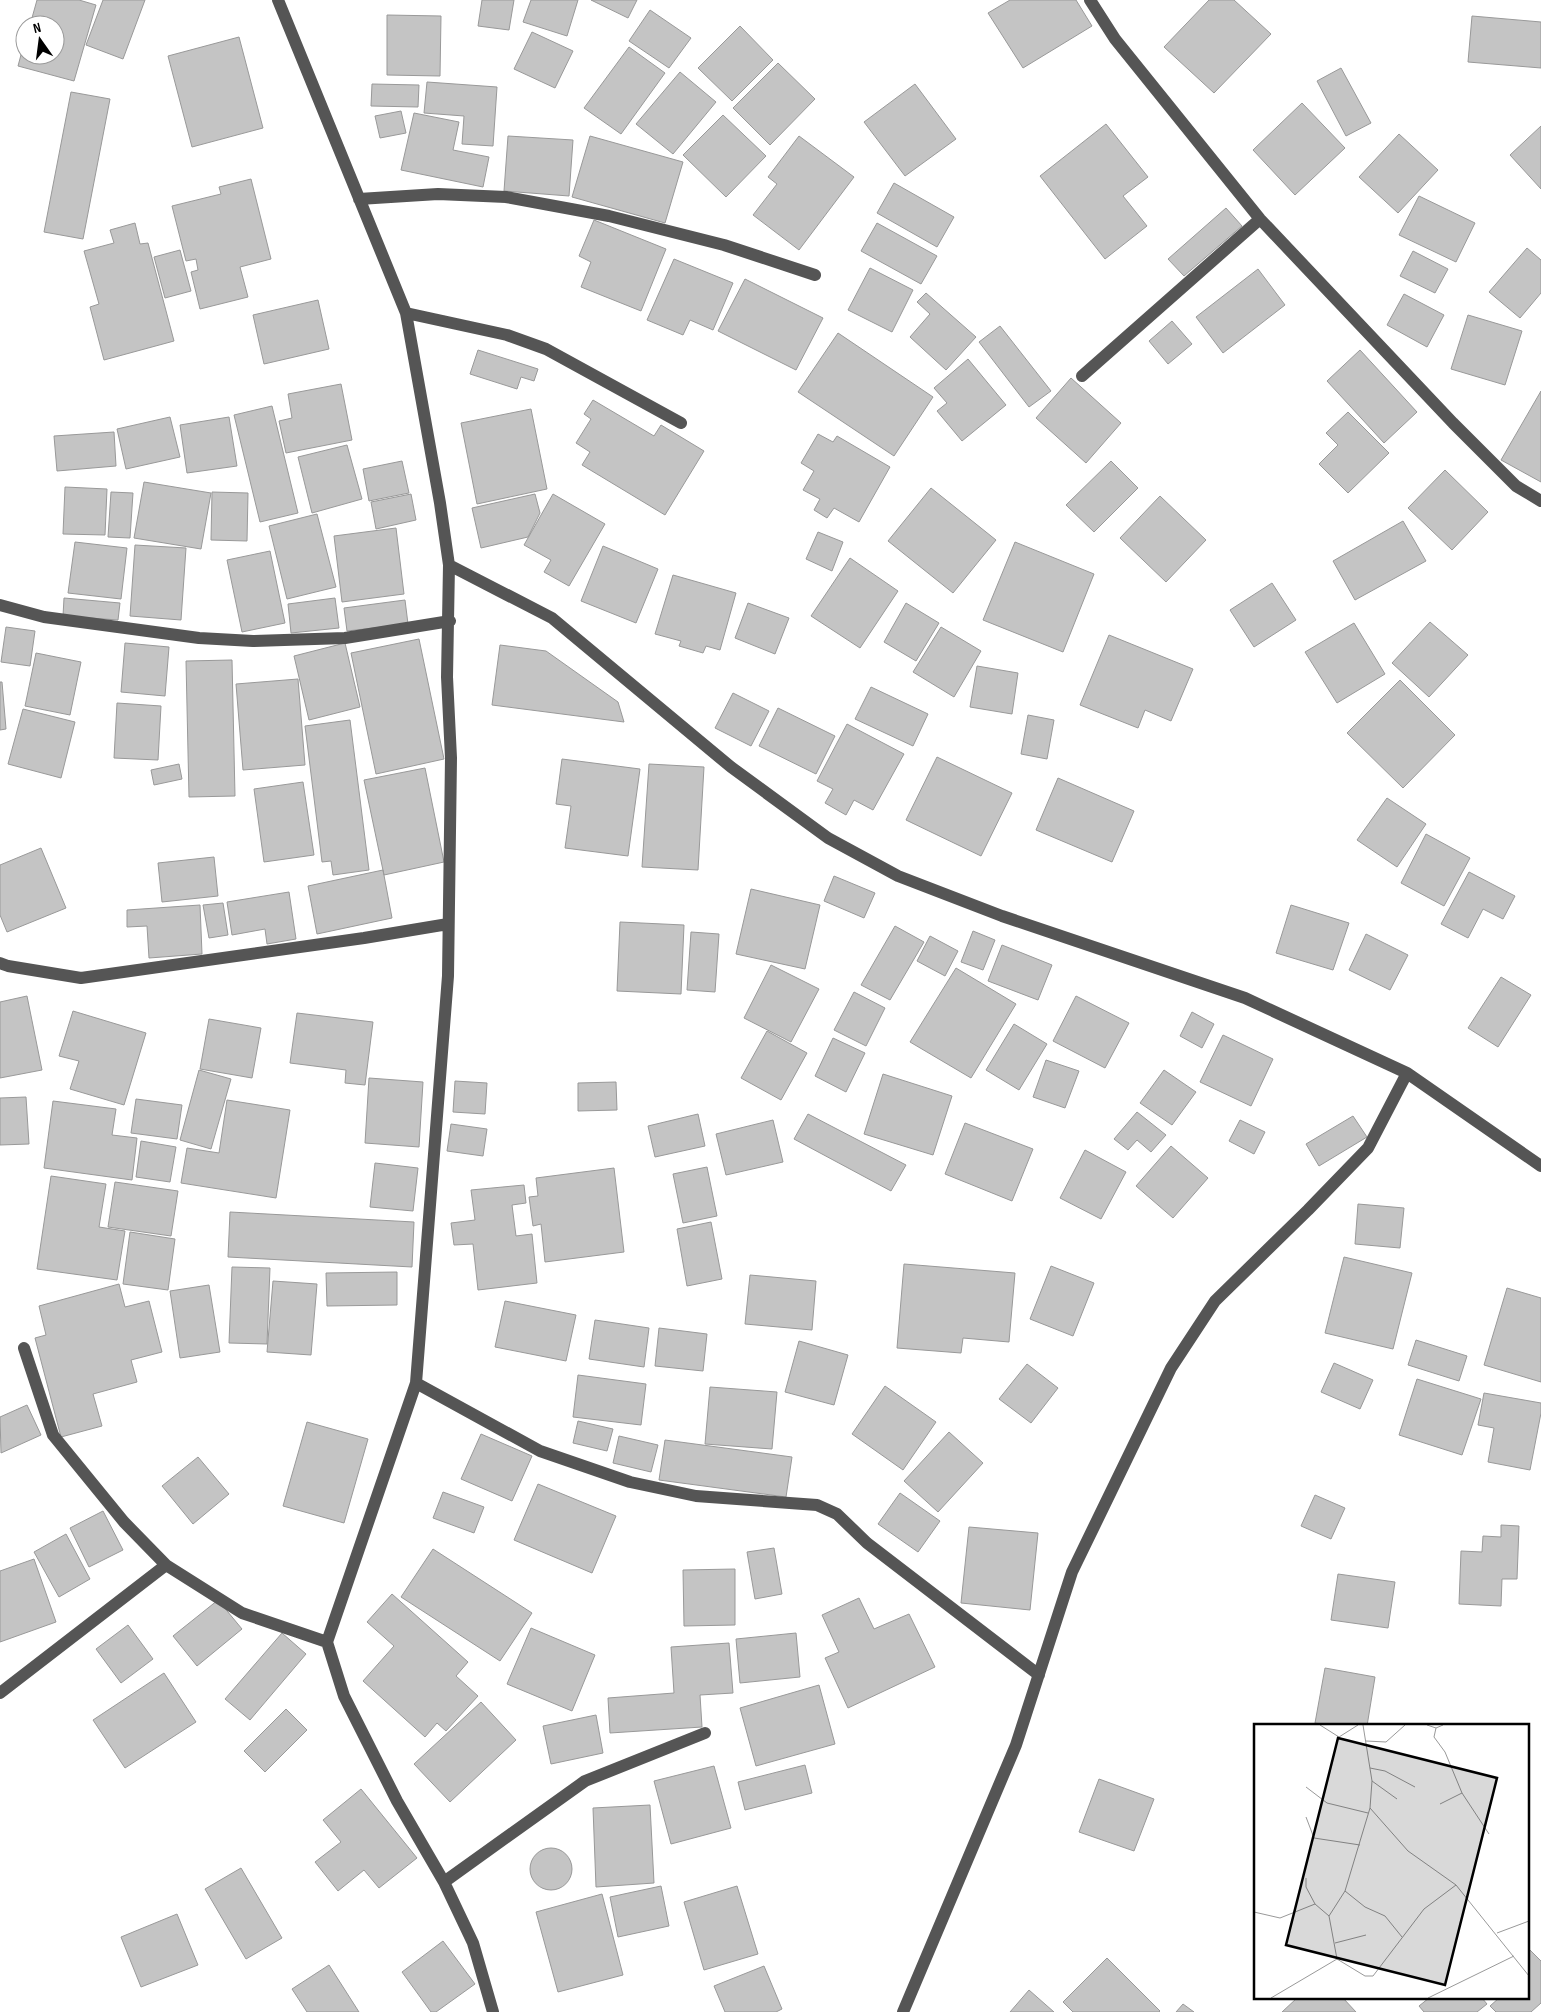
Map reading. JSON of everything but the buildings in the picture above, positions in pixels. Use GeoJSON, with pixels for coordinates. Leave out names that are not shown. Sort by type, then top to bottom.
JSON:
{"type":"FeatureCollection","features":[{"type":"Feature","properties":{"kind":"street"},"geometry":{"type":"LineString","coordinates":[[278,0],[406,313],[440,503],[449,565],[450,620],[447,677],[450,758],[448,976],[416,1383],[327,1642],[344,1696],[398,1800],[444,1882],[473,1943],[493,2012]]}},
{"type":"Feature","properties":{"kind":"street"},"geometry":{"type":"LineString","coordinates":[[1090,0],[1115,39],[1260,219],[1509,479],[1516,486],[1541,501]]}},
{"type":"Feature","properties":{"kind":"street"},"geometry":{"type":"LineString","coordinates":[[359,199],[438,194],[506,197],[609,216],[724,245],[815,275]]}},
{"type":"Feature","properties":{"kind":"street"},"geometry":{"type":"LineString","coordinates":[[1082,376],[1260,219]]}},
{"type":"Feature","properties":{"kind":"street"},"geometry":{"type":"LineString","coordinates":[[406,313],[507,335],[546,350],[682,423]]}},
{"type":"Feature","properties":{"kind":"street"},"geometry":{"type":"LineString","coordinates":[[449,565],[552,618],[738,772],[828,838],[898,876],[1002,916],[1245,998],[1407,1072],[1541,1166]]}},
{"type":"Feature","properties":{"kind":"street"},"geometry":{"type":"LineString","coordinates":[[0,605],[44,617],[199,638],[252,641],[345,638],[450,620]]}},
{"type":"Feature","properties":{"kind":"street"},"geometry":{"type":"LineString","coordinates":[[0,963],[81,978],[364,938],[448,924]]}},
{"type":"Feature","properties":{"kind":"street"},"geometry":{"type":"LineString","coordinates":[[903,2012],[1016,1745],[1072,1572],[1171,1368],[1215,1301],[1368,1148],[1407,1072]]}},
{"type":"Feature","properties":{"kind":"street"},"geometry":{"type":"LineString","coordinates":[[24,1348],[53,1436],[124,1522],[166,1565],[242,1613],[327,1642]]}},
{"type":"Feature","properties":{"kind":"street"},"geometry":{"type":"LineString","coordinates":[[416,1383],[540,1451],[630,1482],[696,1496],[817,1505],[837,1514],[868,1542],[1039,1675]]}},
{"type":"Feature","properties":{"kind":"street"},"geometry":{"type":"LineString","coordinates":[[0,1693],[166,1565]]}},
{"type":"Feature","properties":{"kind":"street"},"geometry":{"type":"LineString","coordinates":[[444,1882],[585,1781],[705,1733]]}}]}
